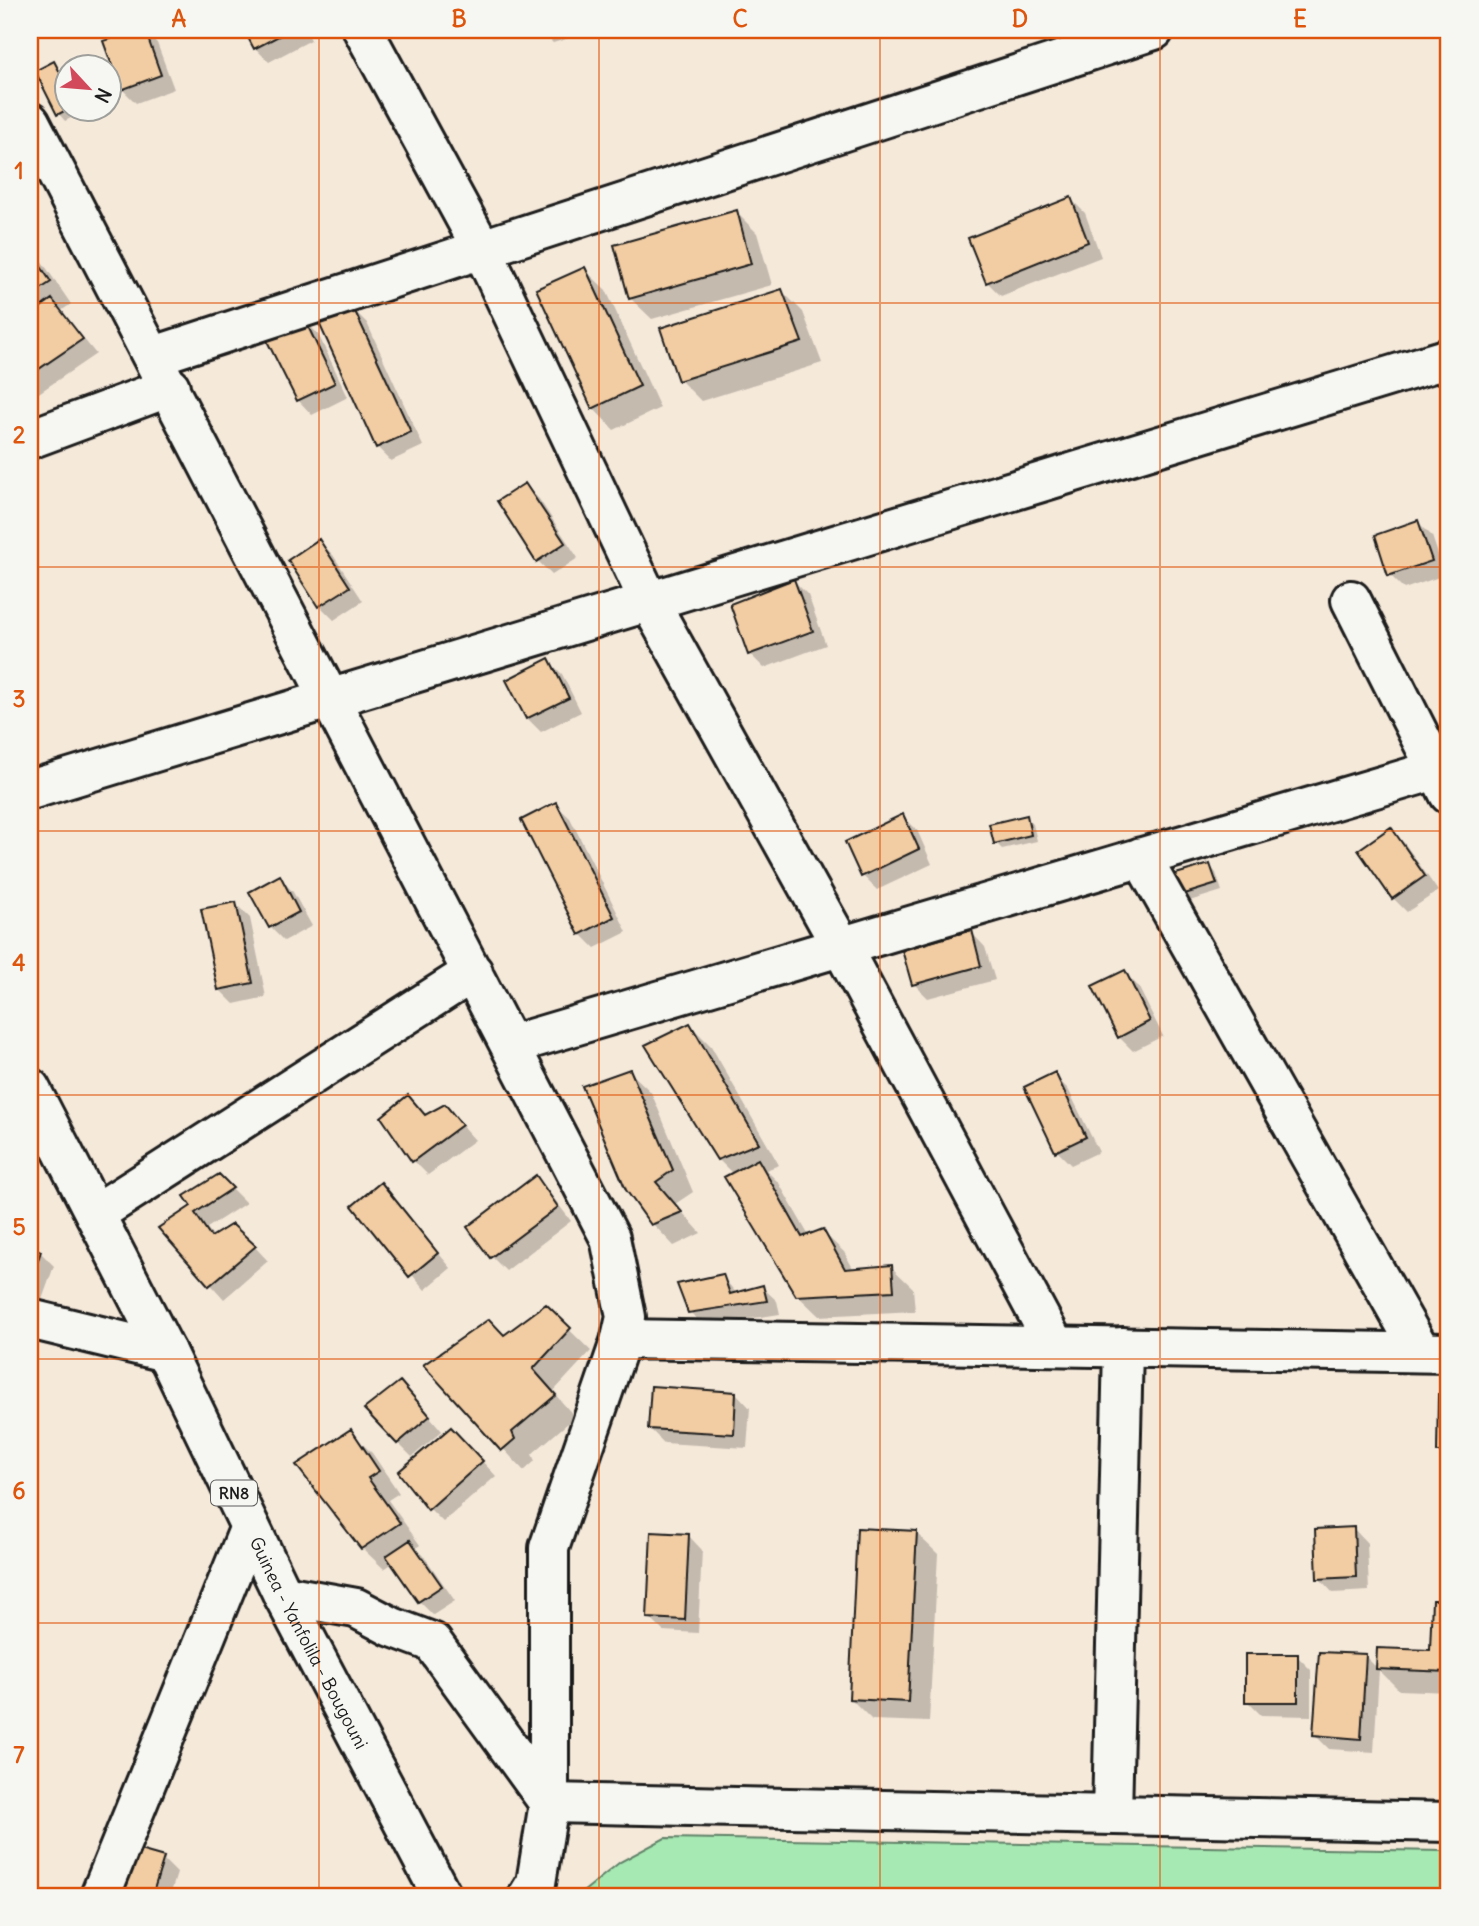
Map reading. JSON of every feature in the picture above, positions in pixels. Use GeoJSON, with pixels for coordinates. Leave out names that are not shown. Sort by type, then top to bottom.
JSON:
{"type":"FeatureCollection","features":[{"type":"Feature","properties":{"kind":"street"},"geometry":{"type":"LineString","coordinates":[[363,30],[482,249],[650,603],[841,946],[1055,1346]]}},
{"type":"Feature","properties":{"kind":"street"},"geometry":{"type":"LineString","coordinates":[[30,439],[162,372],[482,249],[1154,30]]}},
{"type":"Feature","properties":{"kind":"street"},"geometry":{"type":"LineString","coordinates":[[30,122],[610,1238],[626,1317],[621,1339],[549,1548],[549,1803],[536,1883],[528,1896]]}},
{"type":"Feature","properties":{"kind":"street"},"geometry":{"type":"LineString","coordinates":[[30,790],[1449,358]]}},
{"type":"Feature","properties":{"kind":"street"},"geometry":{"type":"LineString","coordinates":[[510,1045],[1141,857],[1445,776],[1351,600]]}},
{"type":"Feature","properties":{"kind":"street"},"geometry":{"type":"LineString","coordinates":[[1141,857],[1435,1352]]}},
{"type":"Feature","properties":{"kind":"street"},"geometry":{"type":"LineString","coordinates":[[95,1214],[472,972]]}},
{"type":"Feature","properties":{"kind":"street","name":"Guinea - Yanfolila - Bougouni"},"geometry":{"type":"LineString","coordinates":[[30,1088],[166,1352],[284,1595],[442,1896]]}},
{"type":"Feature","properties":{"kind":"street"},"geometry":{"type":"LineString","coordinates":[[30,1319],[166,1352]]}},
{"type":"Feature","properties":{"kind":"street"},"geometry":{"type":"LineString","coordinates":[[621,1339],[1435,1352]]}},
{"type":"Feature","properties":{"kind":"street"},"geometry":{"type":"LineString","coordinates":[[1112,1815],[1123,1348]]}},
{"type":"Feature","properties":{"kind":"street"},"geometry":{"type":"LineString","coordinates":[[100,1896],[250,1527]]}},
{"type":"Feature","properties":{"kind":"street"},"geometry":{"type":"LineString","coordinates":[[284,1595],[356,1608],[392,1627],[432,1642],[549,1803]]}},
{"type":"Feature","properties":{"kind":"street"},"geometry":{"type":"LineString","coordinates":[[549,1803],[1449,1822]]}},
{"type":"Feature","properties":{"kind":"green space"},"geometry":{"type":"Polygon","coordinates":[[[665,1838],[1444,1851],[1449,1855],[1449,1896],[578,1896],[620,1862],[665,1838]]]}},
{"type":"Feature","properties":{"kind":"building"},"geometry":{"type":"Polygon","coordinates":[[[135,30],[145,30],[161,75],[122,90],[122,52],[107,52],[103,41],[135,30]]]}},
{"type":"Feature","properties":{"kind":"building"},"geometry":{"type":"Polygon","coordinates":[[[244,30],[290,30],[254,49],[244,30]]]}},
{"type":"Feature","properties":{"kind":"building"},"geometry":{"type":"Polygon","coordinates":[[[52,62],[52,105],[35,71],[52,62]]]}},
{"type":"Feature","properties":{"kind":"building"},"geometry":{"type":"Polygon","coordinates":[[[1071,197],[1088,242],[986,283],[968,238],[1071,197]]]}},
{"type":"Feature","properties":{"kind":"building"},"geometry":{"type":"Polygon","coordinates":[[[737,210],[751,264],[629,299],[614,245],[737,210]]]}},
{"type":"Feature","properties":{"kind":"building"},"geometry":{"type":"Polygon","coordinates":[[[30,250],[51,282],[30,296],[30,250]]]}},
{"type":"Feature","properties":{"kind":"building"},"geometry":{"type":"Polygon","coordinates":[[[585,267],[640,386],[592,409],[536,289],[585,267]]]}},
{"type":"Feature","properties":{"kind":"building"},"geometry":{"type":"Polygon","coordinates":[[[782,289],[802,342],[678,381],[660,328],[782,289]]]}},
{"type":"Feature","properties":{"kind":"building"},"geometry":{"type":"Polygon","coordinates":[[[52,299],[83,339],[30,375],[30,348],[35,345],[30,338],[30,315],[52,299]]]}},
{"type":"Feature","properties":{"kind":"building"},"geometry":{"type":"Polygon","coordinates":[[[353,307],[411,432],[376,448],[319,323],[353,307]]]}},
{"type":"Feature","properties":{"kind":"building"},"geometry":{"type":"Polygon","coordinates":[[[304,318],[335,383],[297,401],[265,337],[304,318]]]}},
{"type":"Feature","properties":{"kind":"building"},"geometry":{"type":"Polygon","coordinates":[[[525,483],[565,543],[536,562],[497,501],[525,483]]]}},
{"type":"Feature","properties":{"kind":"building"},"geometry":{"type":"Polygon","coordinates":[[[1418,520],[1432,561],[1388,576],[1375,535],[1418,520]]]}},
{"type":"Feature","properties":{"kind":"building"},"geometry":{"type":"Polygon","coordinates":[[[319,539],[350,587],[318,607],[288,560],[319,539]]]}},
{"type":"Feature","properties":{"kind":"building"},"geometry":{"type":"Polygon","coordinates":[[[794,579],[813,631],[748,655],[730,604],[794,579]]]}},
{"type":"Feature","properties":{"kind":"building"},"geometry":{"type":"Polygon","coordinates":[[[549,658],[569,698],[526,719],[506,680],[549,658]]]}},
{"type":"Feature","properties":{"kind":"building"},"geometry":{"type":"Polygon","coordinates":[[[556,802],[614,917],[579,935],[521,820],[556,802]]]}},
{"type":"Feature","properties":{"kind":"building"},"geometry":{"type":"Polygon","coordinates":[[[903,814],[919,849],[861,877],[845,842],[903,814]]]}},
{"type":"Feature","properties":{"kind":"building"},"geometry":{"type":"Polygon","coordinates":[[[1027,815],[1031,835],[994,844],[989,824],[1027,815]]]}},
{"type":"Feature","properties":{"kind":"building"},"geometry":{"type":"Polygon","coordinates":[[[1391,827],[1425,876],[1392,899],[1358,850],[1391,827]]]}},
{"type":"Feature","properties":{"kind":"building"},"geometry":{"type":"Polygon","coordinates":[[[1210,864],[1217,884],[1175,897],[1169,876],[1210,864]]]}},
{"type":"Feature","properties":{"kind":"building"},"geometry":{"type":"Polygon","coordinates":[[[280,875],[299,912],[269,928],[249,892],[280,875]]]}},
{"type":"Feature","properties":{"kind":"building"},"geometry":{"type":"Polygon","coordinates":[[[236,902],[253,983],[218,990],[201,909],[236,902]]]}},
{"type":"Feature","properties":{"kind":"building"},"geometry":{"type":"Polygon","coordinates":[[[972,930],[981,966],[912,985],[902,950],[972,930]]]}},
{"type":"Feature","properties":{"kind":"building"},"geometry":{"type":"Polygon","coordinates":[[[1125,970],[1150,1021],[1118,1038],[1092,986],[1125,970]]]}},
{"type":"Feature","properties":{"kind":"building"},"geometry":{"type":"Polygon","coordinates":[[[690,1023],[759,1143],[717,1160],[645,1045],[690,1023]]]}},
{"type":"Feature","properties":{"kind":"building"},"geometry":{"type":"Polygon","coordinates":[[[630,1069],[673,1170],[656,1182],[682,1212],[651,1225],[626,1190],[582,1086],[630,1069]]]}},
{"type":"Feature","properties":{"kind":"building"},"geometry":{"type":"Polygon","coordinates":[[[1055,1072],[1086,1137],[1055,1152],[1024,1087],[1055,1072]]]}},
{"type":"Feature","properties":{"kind":"building"},"geometry":{"type":"Polygon","coordinates":[[[408,1095],[425,1115],[445,1104],[462,1125],[412,1162],[381,1117],[408,1095]]]}},
{"type":"Feature","properties":{"kind":"building"},"geometry":{"type":"Polygon","coordinates":[[[758,1159],[802,1237],[823,1229],[845,1269],[892,1265],[894,1291],[796,1296],[724,1177],[758,1159]]]}},
{"type":"Feature","properties":{"kind":"building"},"geometry":{"type":"Polygon","coordinates":[[[219,1174],[233,1188],[195,1213],[211,1237],[232,1224],[256,1246],[209,1286],[158,1228],[191,1206],[184,1196],[219,1174]]]}},
{"type":"Feature","properties":{"kind":"building"},"geometry":{"type":"Polygon","coordinates":[[[536,1175],[558,1207],[490,1258],[467,1227],[536,1175]]]}},
{"type":"Feature","properties":{"kind":"building"},"geometry":{"type":"Polygon","coordinates":[[[381,1182],[438,1253],[409,1277],[352,1206],[381,1182]]]}},
{"type":"Feature","properties":{"kind":"building"},"geometry":{"type":"Polygon","coordinates":[[[30,1246],[41,1251],[30,1283],[30,1246]]]}},
{"type":"Feature","properties":{"kind":"building"},"geometry":{"type":"Polygon","coordinates":[[[723,1274],[730,1294],[763,1285],[767,1301],[688,1313],[677,1284],[723,1274]]]}},
{"type":"Feature","properties":{"kind":"building"},"geometry":{"type":"Polygon","coordinates":[[[546,1304],[571,1328],[533,1369],[556,1395],[512,1432],[515,1439],[501,1451],[423,1365],[489,1319],[504,1335],[546,1304]]]}},
{"type":"Feature","properties":{"kind":"building"},"geometry":{"type":"Polygon","coordinates":[[[400,1381],[430,1416],[397,1444],[364,1409],[400,1381]]]}},
{"type":"Feature","properties":{"kind":"building"},"geometry":{"type":"Polygon","coordinates":[[[651,1386],[736,1392],[734,1434],[648,1429],[651,1386]]]}},
{"type":"Feature","properties":{"kind":"building"},"geometry":{"type":"Polygon","coordinates":[[[1438,1394],[1449,1394],[1449,1452],[1437,1452],[1438,1394]]]}},
{"type":"Feature","properties":{"kind":"building"},"geometry":{"type":"Polygon","coordinates":[[[451,1427],[483,1461],[428,1510],[398,1472],[451,1427]]]}},
{"type":"Feature","properties":{"kind":"building"},"geometry":{"type":"Polygon","coordinates":[[[351,1429],[379,1471],[368,1478],[400,1523],[361,1549],[296,1465],[351,1429]]]}},
{"type":"Feature","properties":{"kind":"building"},"geometry":{"type":"Polygon","coordinates":[[[1354,1527],[1356,1577],[1317,1579],[1315,1529],[1354,1527]]]}},
{"type":"Feature","properties":{"kind":"building"},"geometry":{"type":"Polygon","coordinates":[[[857,1528],[917,1531],[908,1702],[849,1699],[857,1528]]]}},
{"type":"Feature","properties":{"kind":"building"},"geometry":{"type":"Polygon","coordinates":[[[651,1532],[689,1534],[685,1620],[647,1618],[651,1532]]]}},
{"type":"Feature","properties":{"kind":"building"},"geometry":{"type":"Polygon","coordinates":[[[410,1540],[442,1586],[418,1602],[386,1556],[410,1540]]]}},
{"type":"Feature","properties":{"kind":"building"},"geometry":{"type":"Polygon","coordinates":[[[1432,1600],[1449,1600],[1449,1672],[1376,1669],[1377,1648],[1430,1650],[1432,1600]]]}},
{"type":"Feature","properties":{"kind":"building"},"geometry":{"type":"Polygon","coordinates":[[[1319,1652],[1366,1654],[1361,1739],[1313,1735],[1319,1652]]]}},
{"type":"Feature","properties":{"kind":"building"},"geometry":{"type":"Polygon","coordinates":[[[1245,1654],[1298,1654],[1298,1702],[1245,1702],[1245,1654]]]}},
{"type":"Feature","properties":{"kind":"building"},"geometry":{"type":"Polygon","coordinates":[[[129,1847],[164,1857],[152,1896],[115,1896],[129,1847]]]}}]}
